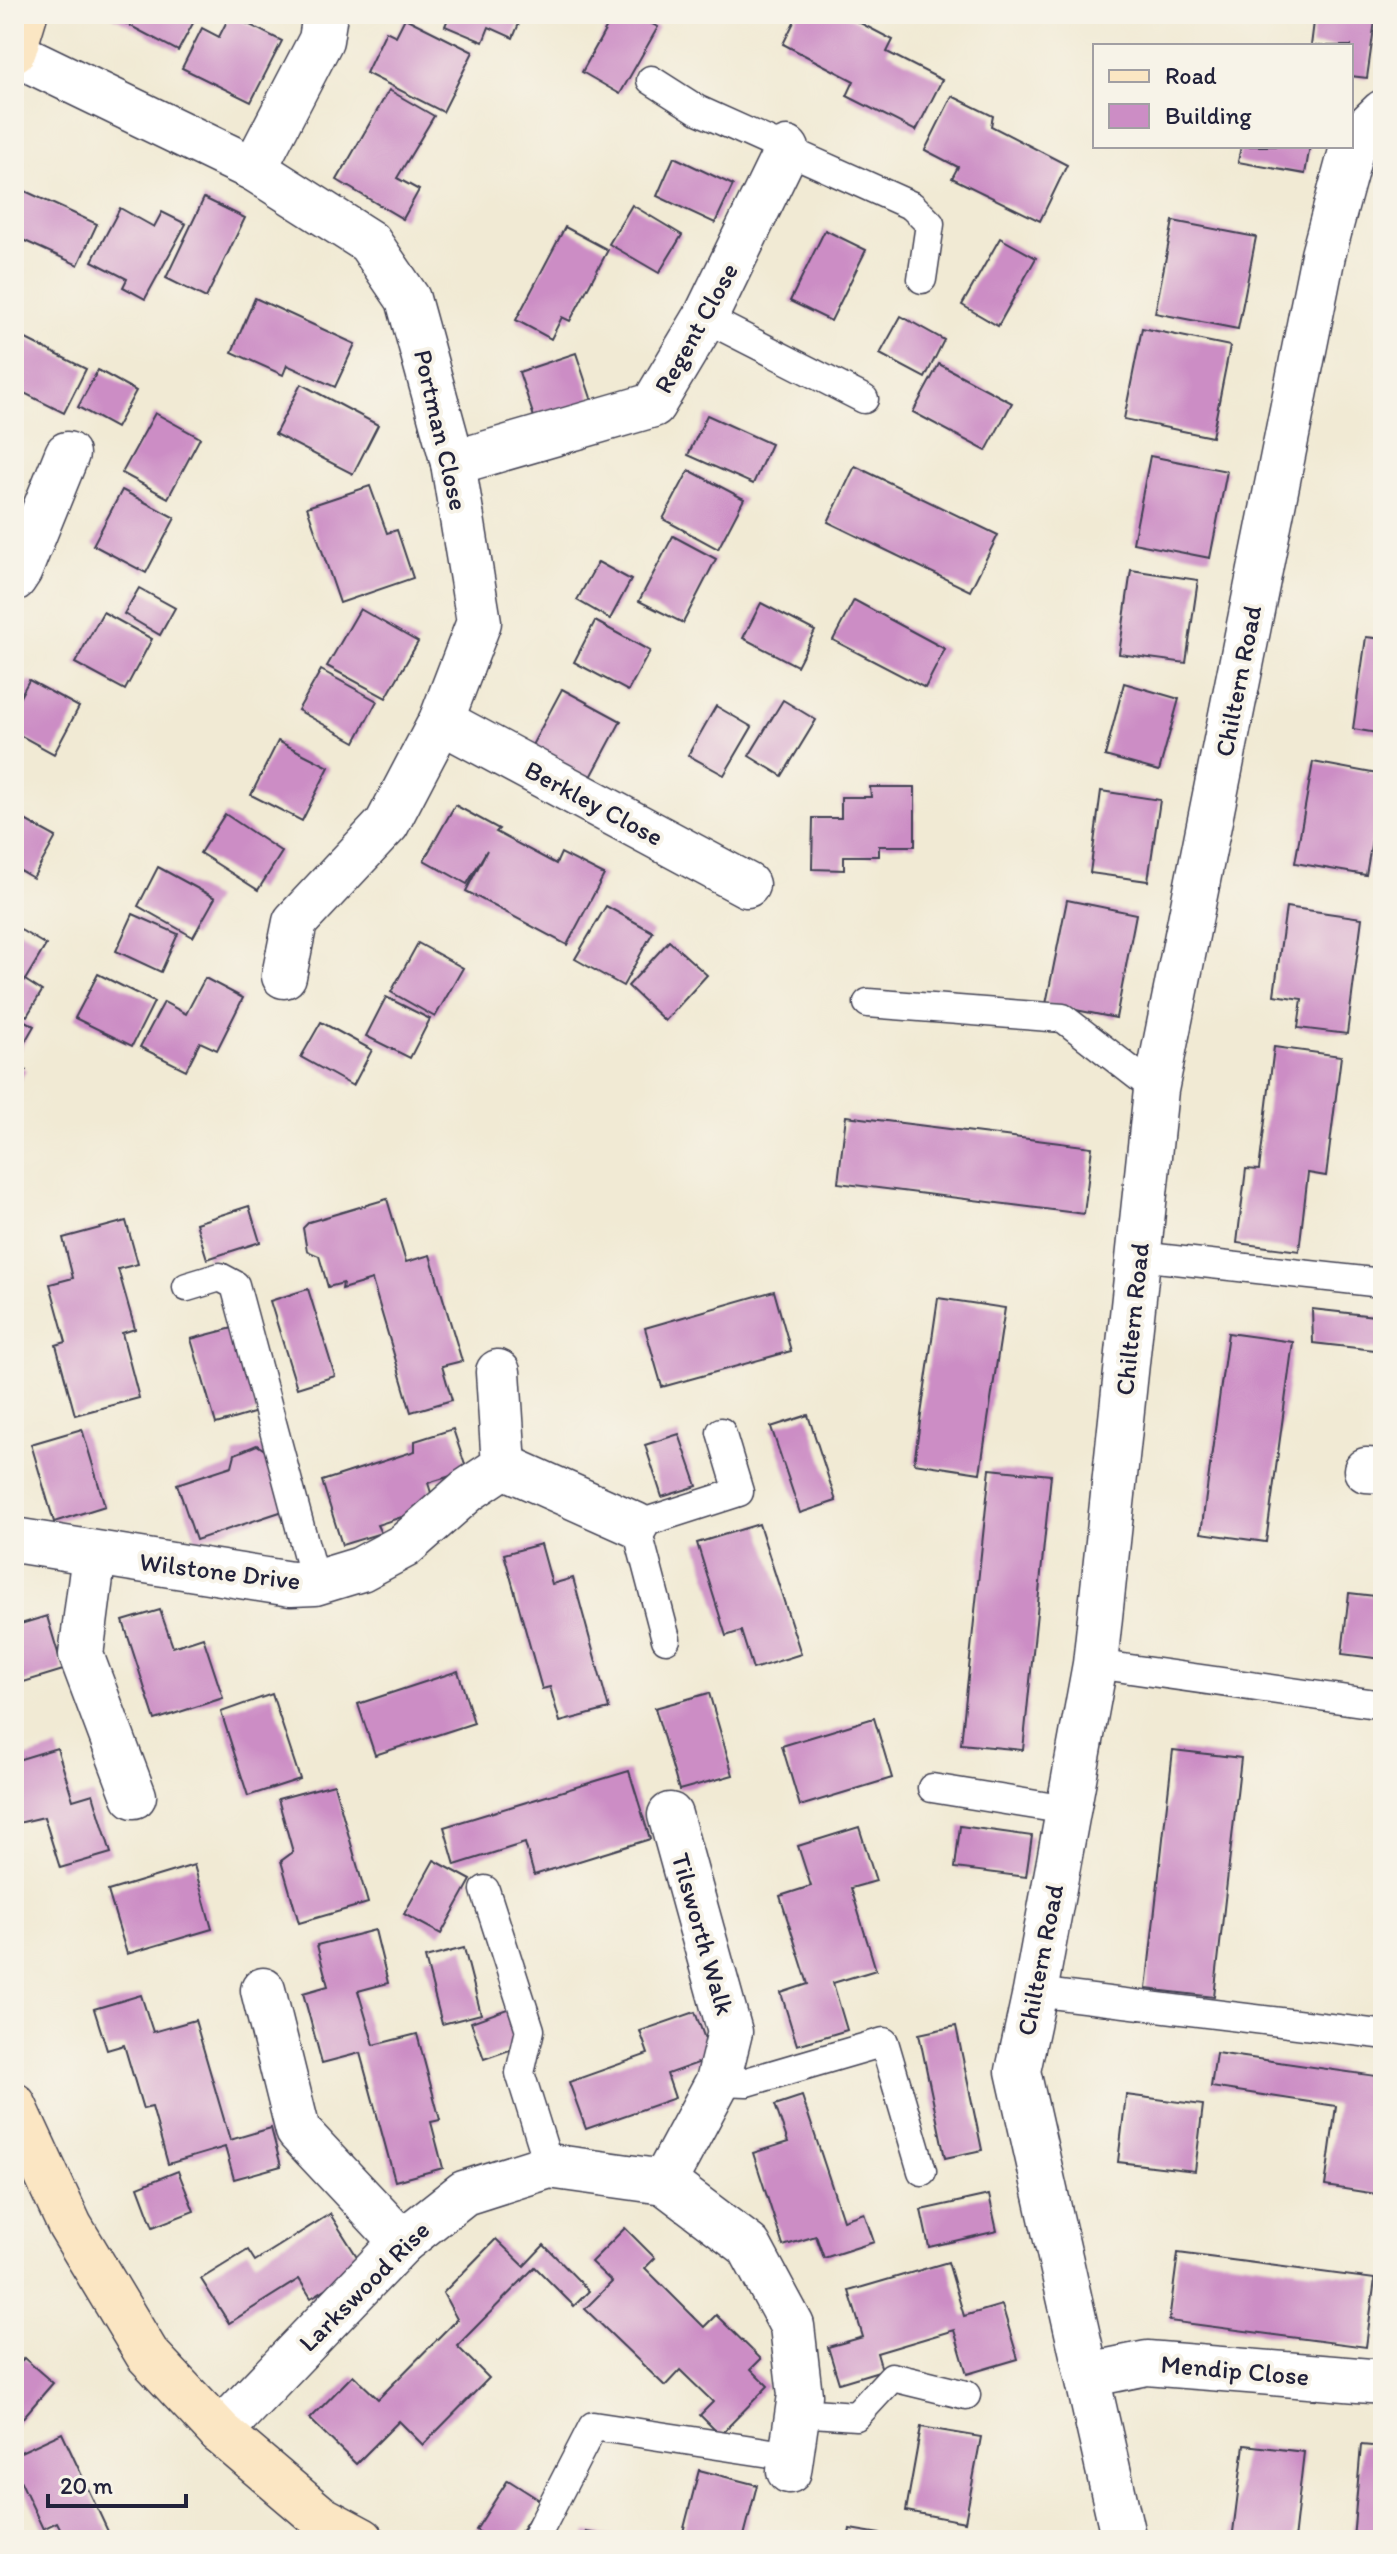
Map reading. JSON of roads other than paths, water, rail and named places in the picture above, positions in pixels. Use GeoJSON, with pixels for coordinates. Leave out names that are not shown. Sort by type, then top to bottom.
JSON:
{"type":"FeatureCollection","features":[{"type":"Feature","properties":{"kind":"street"},"geometry":{"type":"LineString","coordinates":[[14,51],[25,14]]}},
{"type":"Feature","properties":{"kind":"street"},"geometry":{"type":"LineString","coordinates":[[254,169],[321,40],[325,14]]}},
{"type":"Feature","properties":{"kind":"street","name":"Portman Close"},"geometry":{"type":"LineString","coordinates":[[14,51],[254,169],[369,242],[408,299],[453,463],[479,622],[441,721],[387,824],[295,922],[284,976]]}},
{"type":"Feature","properties":{"kind":"street","name":"Chiltern Road"},"geometry":{"type":"LineString","coordinates":[[1353,144],[1383,112]]}},
{"type":"Feature","properties":{"kind":"street","name":"Chiltern Road"},"geometry":{"type":"LineString","coordinates":[[1124,2540],[1018,2071],[1095,1664],[1156,1090],[1323,255],[1352,148]]}},
{"type":"Feature","properties":{"kind":"street","name":"Regent Close"},"geometry":{"type":"LineString","coordinates":[[453,463],[653,405],[705,318],[787,149]]}},
{"type":"Feature","properties":{"kind":"street"},"geometry":{"type":"LineString","coordinates":[[14,579],[67,454]]}},
{"type":"Feature","properties":{"kind":"street","name":"Berkley Close"},"geometry":{"type":"LineString","coordinates":[[441,721],[747,885]]}},
{"type":"Feature","properties":{"kind":"street"},"geometry":{"type":"LineString","coordinates":[[498,1372],[504,1466],[636,1525]]}},
{"type":"Feature","properties":{"kind":"street","name":"Wilstone Drive"},"geometry":{"type":"LineString","coordinates":[[14,1540],[291,1584],[315,1583],[361,1569],[404,1546],[468,1490],[504,1466]]}},
{"type":"Feature","properties":{"kind":"street"},"geometry":{"type":"LineString","coordinates":[[94,1554],[81,1655],[134,1796]]}},
{"type":"Feature","properties":{"kind":"street","name":"Tilsworth Walk"},"geometry":{"type":"LineString","coordinates":[[664,2182],[718,2081],[730,2032],[670,1815]]}},
{"type":"Feature","properties":{"kind":"street"},"geometry":{"type":"LineString","coordinates":[[263,1990],[298,2131],[402,2242]]}},
{"type":"Feature","properties":{"kind":"street"},"geometry":{"type":"LineString","coordinates":[[14,2105],[70,2226],[147,2354],[220,2432],[321,2518],[362,2540]]}},
{"type":"Feature","properties":{"kind":"street","name":"Larkswood Rise"},"geometry":{"type":"LineString","coordinates":[[220,2432],[402,2242],[464,2193],[549,2166],[664,2182],[749,2246],[792,2326],[800,2395],[790,2463]]}},
{"type":"Feature","properties":{"kind":"street","name":"Mendip Close"},"geometry":{"type":"LineString","coordinates":[[1088,2375],[1147,2363],[1383,2382]]}},
{"type":"Feature","properties":{"kind":"lane"},"geometry":{"type":"LineString","coordinates":[[651,80],[698,110],[912,206],[930,224],[922,279]]}},
{"type":"Feature","properties":{"kind":"lane"},"geometry":{"type":"LineString","coordinates":[[705,318],[864,399]]}},
{"type":"Feature","properties":{"kind":"lane"},"geometry":{"type":"LineString","coordinates":[[868,1003],[1063,1018],[1156,1090]]}},
{"type":"Feature","properties":{"kind":"lane"},"geometry":{"type":"LineString","coordinates":[[1139,1256],[1382,1283]]}},
{"type":"Feature","properties":{"kind":"lane"},"geometry":{"type":"LineString","coordinates":[[187,1287],[220,1277],[235,1285],[315,1583]]}},
{"type":"Feature","properties":{"kind":"lane"},"geometry":{"type":"LineString","coordinates":[[666,1639],[636,1525],[739,1492],[721,1432]]}},
{"type":"Feature","properties":{"kind":"lane"},"geometry":{"type":"LineString","coordinates":[[1095,1664],[1383,1705]]}},
{"type":"Feature","properties":{"kind":"lane"},"geometry":{"type":"LineString","coordinates":[[932,1788],[1067,1810]]}},
{"type":"Feature","properties":{"kind":"lane"},"geometry":{"type":"LineString","coordinates":[[485,1890],[530,2030],[520,2073],[549,2166]]}},
{"type":"Feature","properties":{"kind":"lane"},"geometry":{"type":"LineString","coordinates":[[1035,1992],[1379,2034]]}},
{"type":"Feature","properties":{"kind":"lane"},"geometry":{"type":"LineString","coordinates":[[718,2081],[747,2082],[884,2042],[922,2171]]}},
{"type":"Feature","properties":{"kind":"lane"},"geometry":{"type":"LineString","coordinates":[[798,2412],[856,2416],[892,2377],[966,2395]]}},
{"type":"Feature","properties":{"kind":"lane"},"geometry":{"type":"LineString","coordinates":[[535,2539],[593,2426],[790,2463]]}}]}
